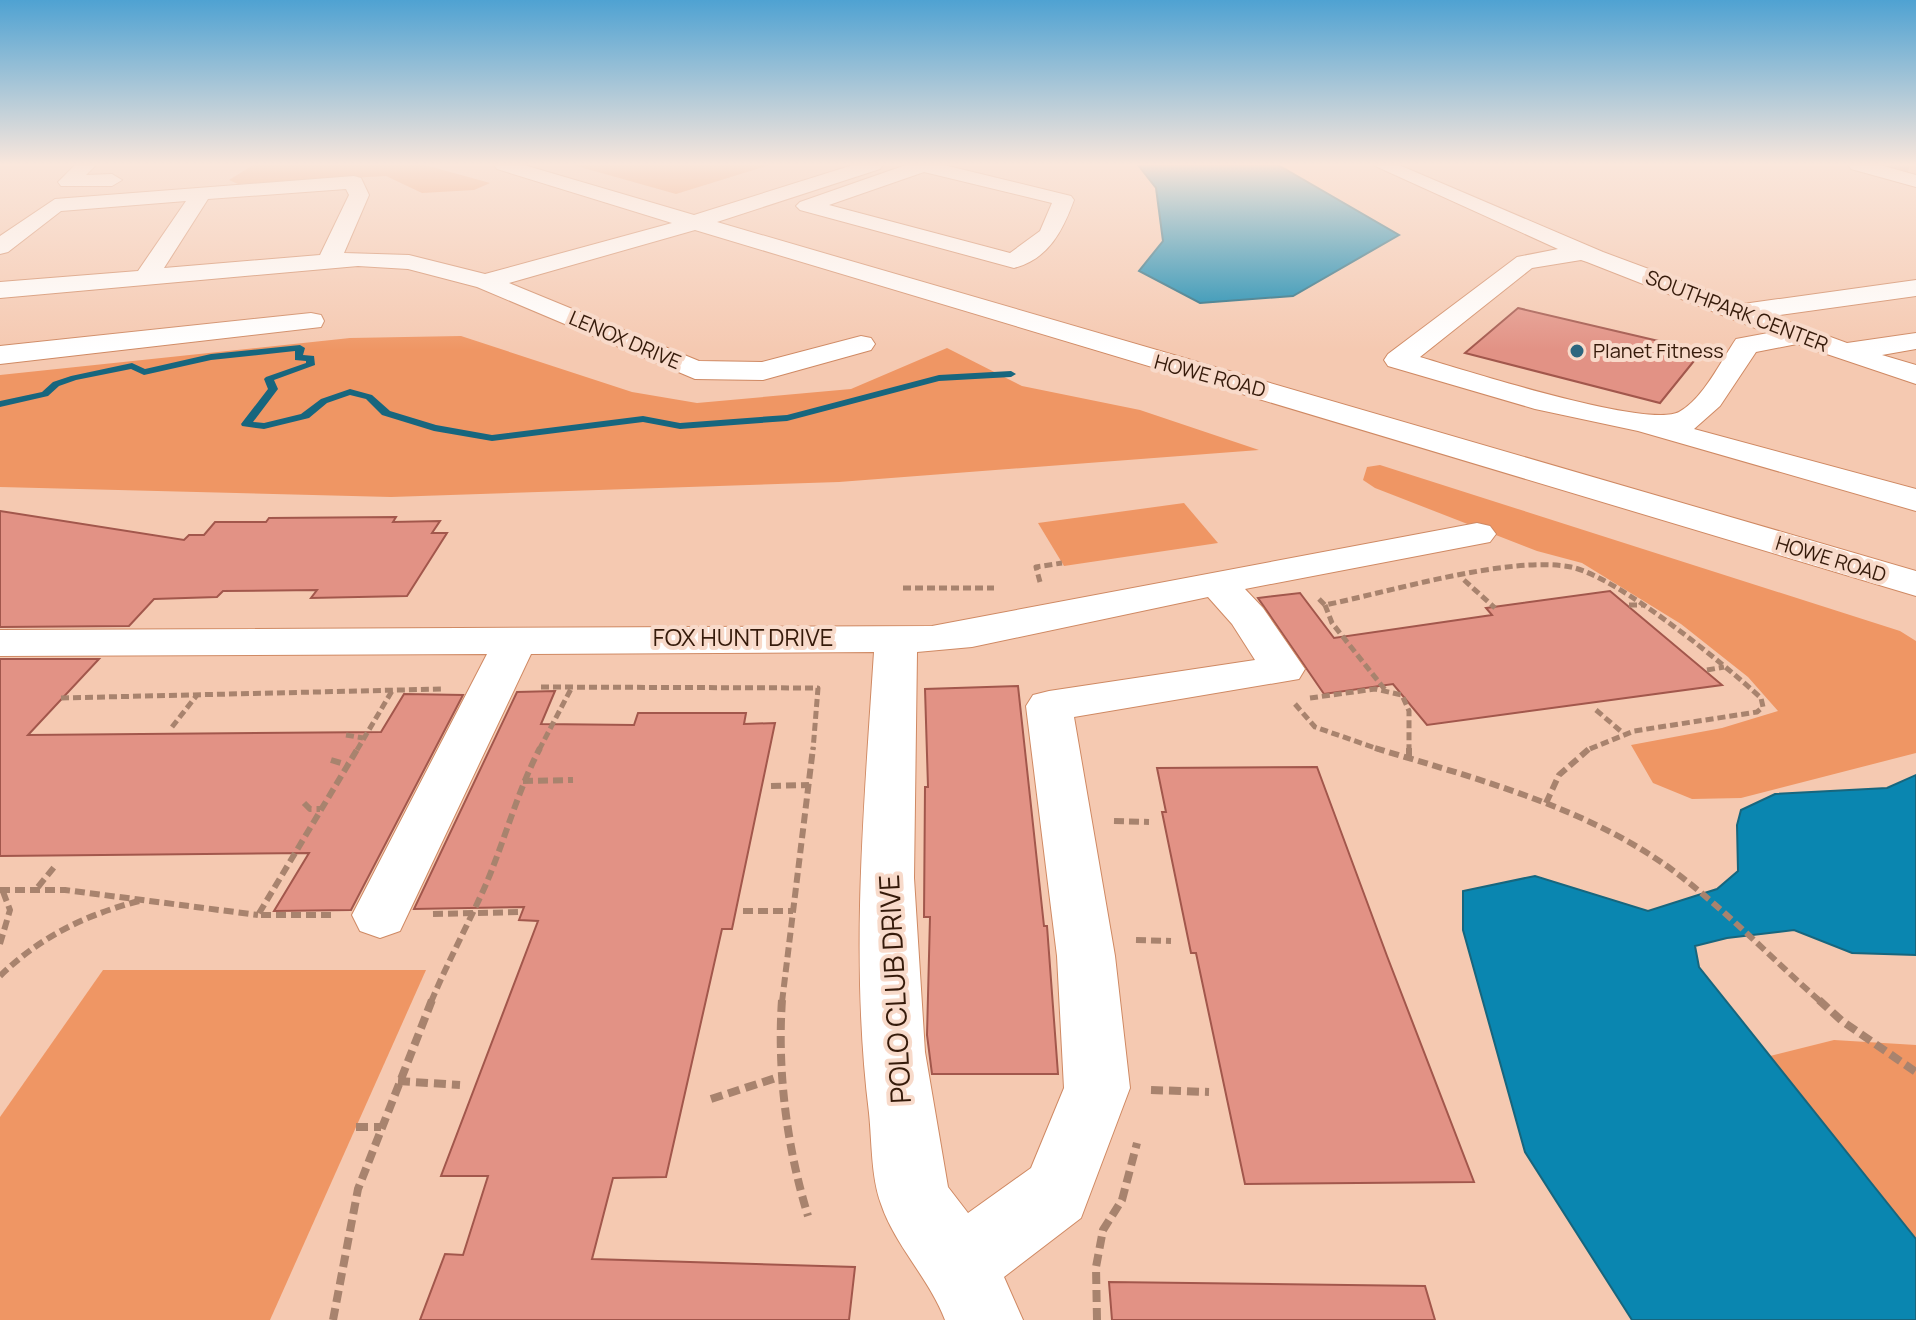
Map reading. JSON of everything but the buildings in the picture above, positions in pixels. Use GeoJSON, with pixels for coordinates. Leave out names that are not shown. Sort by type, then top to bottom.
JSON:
{"type":"FeatureCollection","features":[{"type":"Feature","properties":{"kind":"street"},"geometry":{"type":"LineString","coordinates":[[0,247],[27,227]]}},
{"type":"Feature","properties":{"kind":"street"},"geometry":{"type":"LineString","coordinates":[[146,277],[175,227]]}},
{"type":"Feature","properties":{"kind":"street"},"geometry":{"type":"LineString","coordinates":[[329,261],[345,227]]}},
{"type":"Feature","properties":{"kind":"street"},"geometry":{"type":"LineString","coordinates":[[486,282],[603,246],[634,242],[669,227]]}},
{"type":"Feature","properties":{"kind":"street","name":"HOWE ROAD"},"geometry":{"type":"LineString","coordinates":[[717,227],[1130,354],[1347,413],[1916,584]]}},
{"type":"Feature","properties":{"kind":"street"},"geometry":{"type":"LineString","coordinates":[[885,227],[1014,261],[1050,235],[1053,227]]}},
{"type":"Feature","properties":{"kind":"street","name":"SOUTHPARK CENTER"},"geometry":{"type":"LineString","coordinates":[[1525,227],[1844,352],[1916,375]]}},
{"type":"Feature","properties":{"kind":"street"},"geometry":{"type":"LineString","coordinates":[[1584,252],[1525,262],[1398,360],[1916,500]]}},
{"type":"Feature","properties":{"kind":"street","name":"LENOX DRIVE"},"geometry":{"type":"LineString","coordinates":[[0,290],[358,259],[409,262],[486,282],[695,370],[763,371],[861,344]]}},
{"type":"Feature","properties":{"kind":"street"},"geometry":{"type":"LineString","coordinates":[[1743,312],[1916,288]]}},
{"type":"Feature","properties":{"kind":"street"},"geometry":{"type":"LineString","coordinates":[[0,355],[311,321]]}},
{"type":"Feature","properties":{"kind":"street"},"geometry":{"type":"LineString","coordinates":[[1625,421],[1656,426],[1686,422],[1693,418],[1746,345],[1800,335]]}},
{"type":"Feature","properties":{"kind":"street"},"geometry":{"type":"LineString","coordinates":[[1844,352],[1916,341]]}},
{"type":"Feature","properties":{"kind":"street","name":"FOX HUNT DRIVE"},"geometry":{"type":"LineString","coordinates":[[0,643],[516,640],[900,613],[972,634],[1217,583],[1477,534]]}},
{"type":"Feature","properties":{"kind":"street"},"geometry":{"type":"LineString","coordinates":[[960,1264],[1056,1193],[1097,1088],[1086,956],[1049,706],[1283,669],[1248,617],[1217,583]]}},
{"type":"Feature","properties":{"kind":"street","name":"POLO CLUB DRIVE"},"geometry":{"type":"LineString","coordinates":[[900,613],[887,878],[893,1052],[915,1201],[960,1264],[984,1320]]}},
{"type":"Feature","properties":{"kind":"street"},"geometry":{"type":"LineString","coordinates":[[380,915],[516,640]]}},
{"type":"Feature","properties":{"kind":"path"},"geometry":{"type":"LineString","coordinates":[[1036,587],[1041,579],[1036,567],[1062,563]]}},
{"type":"Feature","properties":{"kind":"path"},"geometry":{"type":"LineString","coordinates":[[1325,605],[1525,564],[1555,564],[1615,583],[1725,666],[1761,698],[1763,707],[1757,712],[1623,733],[1571,760],[1556,775],[1546,803]]}},
{"type":"Feature","properties":{"kind":"path"},"geometry":{"type":"LineString","coordinates":[[1289,569],[1325,605],[1324,610],[1344,639],[1386,692]]}},
{"type":"Feature","properties":{"kind":"path"},"geometry":{"type":"LineString","coordinates":[[1463,579],[1495,608]]}},
{"type":"Feature","properties":{"kind":"path"},"geometry":{"type":"LineString","coordinates":[[1603,585],[1615,583]]}},
{"type":"Feature","properties":{"kind":"path"},"geometry":{"type":"LineString","coordinates":[[900,613],[988,587],[1003,591]]}},
{"type":"Feature","properties":{"kind":"path"},"geometry":{"type":"LineString","coordinates":[[1629,605],[1645,606]]}},
{"type":"Feature","properties":{"kind":"path"},"geometry":{"type":"LineString","coordinates":[[1344,639],[1354,637]]}},
{"type":"Feature","properties":{"kind":"path"},"geometry":{"type":"LineString","coordinates":[[1362,662],[1373,660]]}},
{"type":"Feature","properties":{"kind":"path"},"geometry":{"type":"LineString","coordinates":[[1707,670],[1725,666]]}},
{"type":"Feature","properties":{"kind":"path"},"geometry":{"type":"LineString","coordinates":[[61,698],[492,687],[818,688],[782,1004],[782,1076],[793,1168],[808,1216]]}},
{"type":"Feature","properties":{"kind":"path"},"geometry":{"type":"LineString","coordinates":[[333,1320],[358,1189],[398,1081],[454,946],[483,890],[523,781],[572,687]]}},
{"type":"Feature","properties":{"kind":"path"},"geometry":{"type":"LineString","coordinates":[[1280,703],[1375,689],[1402,695],[1409,711],[1409,759]]}},
{"type":"Feature","properties":{"kind":"path"},"geometry":{"type":"LineString","coordinates":[[172,727],[198,695]]}},
{"type":"Feature","properties":{"kind":"path"},"geometry":{"type":"LineString","coordinates":[[1292,701],[1315,727],[1546,803],[1633,845],[1691,887],[1765,957],[1842,1021],[1916,1072]]}},
{"type":"Feature","properties":{"kind":"path"},"geometry":{"type":"LineString","coordinates":[[1596,710],[1623,733]]}},
{"type":"Feature","properties":{"kind":"path"},"geometry":{"type":"LineString","coordinates":[[346,735],[364,738]]}},
{"type":"Feature","properties":{"kind":"path"},"geometry":{"type":"LineString","coordinates":[[331,760],[348,765]]}},
{"type":"Feature","properties":{"kind":"path"},"geometry":{"type":"LineString","coordinates":[[523,781],[573,780]]}},
{"type":"Feature","properties":{"kind":"path"},"geometry":{"type":"LineString","coordinates":[[771,786],[809,785]]}},
{"type":"Feature","properties":{"kind":"path"},"geometry":{"type":"LineString","coordinates":[[304,803],[310,809],[321,809]]}},
{"type":"Feature","properties":{"kind":"path"},"geometry":{"type":"LineString","coordinates":[[1106,821],[1149,822]]}},
{"type":"Feature","properties":{"kind":"path"},"geometry":{"type":"LineString","coordinates":[[38,888],[55,866]]}},
{"type":"Feature","properties":{"kind":"path"},"geometry":{"type":"LineString","coordinates":[[0,944],[10,910],[1,890],[106,891],[218,913],[258,915]]}},
{"type":"Feature","properties":{"kind":"path"},"geometry":{"type":"LineString","coordinates":[[0,976],[30,948],[74,921],[144,900]]}},
{"type":"Feature","properties":{"kind":"path"},"geometry":{"type":"LineString","coordinates":[[743,911],[793,911]]}},
{"type":"Feature","properties":{"kind":"path"},"geometry":{"type":"LineString","coordinates":[[1126,940],[1171,941]]}},
{"type":"Feature","properties":{"kind":"path"},"geometry":{"type":"LineString","coordinates":[[711,1099],[782,1076]]}},
{"type":"Feature","properties":{"kind":"path"},"geometry":{"type":"LineString","coordinates":[[398,1081],[460,1085]]}},
{"type":"Feature","properties":{"kind":"path"},"geometry":{"type":"LineString","coordinates":[[1134,1090],[1209,1092]]}},
{"type":"Feature","properties":{"kind":"path"},"geometry":{"type":"LineString","coordinates":[[356,1127],[381,1127]]}},
{"type":"Feature","properties":{"kind":"path"},"geometry":{"type":"LineString","coordinates":[[1097,1320],[1096,1267],[1103,1230],[1122,1200],[1138,1134]]}},
{"type":"Feature","properties":{"kind":"shaded area"},"geometry":{"type":"Polygon","coordinates":[[[461,336],[632,392],[697,403],[851,389],[947,348],[1022,386],[1140,410],[1259,450],[839,482],[391,497],[0,487],[0,375],[350,338],[461,336]]]}},
{"type":"Feature","properties":{"kind":"shaded area"},"geometry":{"type":"Polygon","coordinates":[[[1380,465],[1900,631],[1916,641],[1916,753],[1741,798],[1692,799],[1653,783],[1631,745],[1722,728],[1778,711],[1748,677],[1681,624],[1582,563],[1537,551],[1375,488],[1363,480],[1367,467],[1380,465]]]}},
{"type":"Feature","properties":{"kind":"shaded area"},"geometry":{"type":"Polygon","coordinates":[[[1184,503],[1218,543],[1064,566],[1038,523],[1184,503]]]}},
{"type":"Feature","properties":{"kind":"shaded area"},"geometry":{"type":"Polygon","coordinates":[[[103,970],[426,970],[270,1320],[0,1320],[0,1117],[103,970]]]}},
{"type":"Feature","properties":{"kind":"shaded area"},"geometry":{"type":"Polygon","coordinates":[[[1834,1040],[1916,1045],[1916,1239],[1770,1056],[1834,1040]]]}},
{"type":"Feature","properties":{"kind":"water"},"geometry":{"type":"Polygon","coordinates":[[[1161,227],[1384,227],[1399,235],[1293,296],[1200,303],[1139,271],[1163,241],[1161,227]]]}},
{"type":"Feature","properties":{"kind":"water"},"geometry":{"type":"Polygon","coordinates":[[[1916,775],[1916,955],[1852,953],[1794,930],[1727,938],[1695,946],[1699,967],[1916,1239],[1916,1320],[1632,1320],[1525,1152],[1463,930],[1463,891],[1535,876],[1648,911],[1717,889],[1738,871],[1737,825],[1741,810],[1775,794],[1887,788],[1916,775]]]}},
{"type":"Feature","properties":{"kind":"waterway"},"geometry":{"type":"LineString","coordinates":[[0,404],[45,394],[56,384],[74,378],[132,366],[144,372],[211,357],[300,348],[298,358],[311,358],[310,365],[269,379],[273,389],[246,424],[264,426],[305,416],[324,401],[350,392],[369,397],[386,413],[434,428],[492,438],[643,419],[680,426],[787,418],[939,378],[1011,374]]}},
{"type":"Feature","properties":{"kind":"place","name":"Planet Fitness"},"geometry":{"type":"Point","coordinates":[1577,351]}}]}
